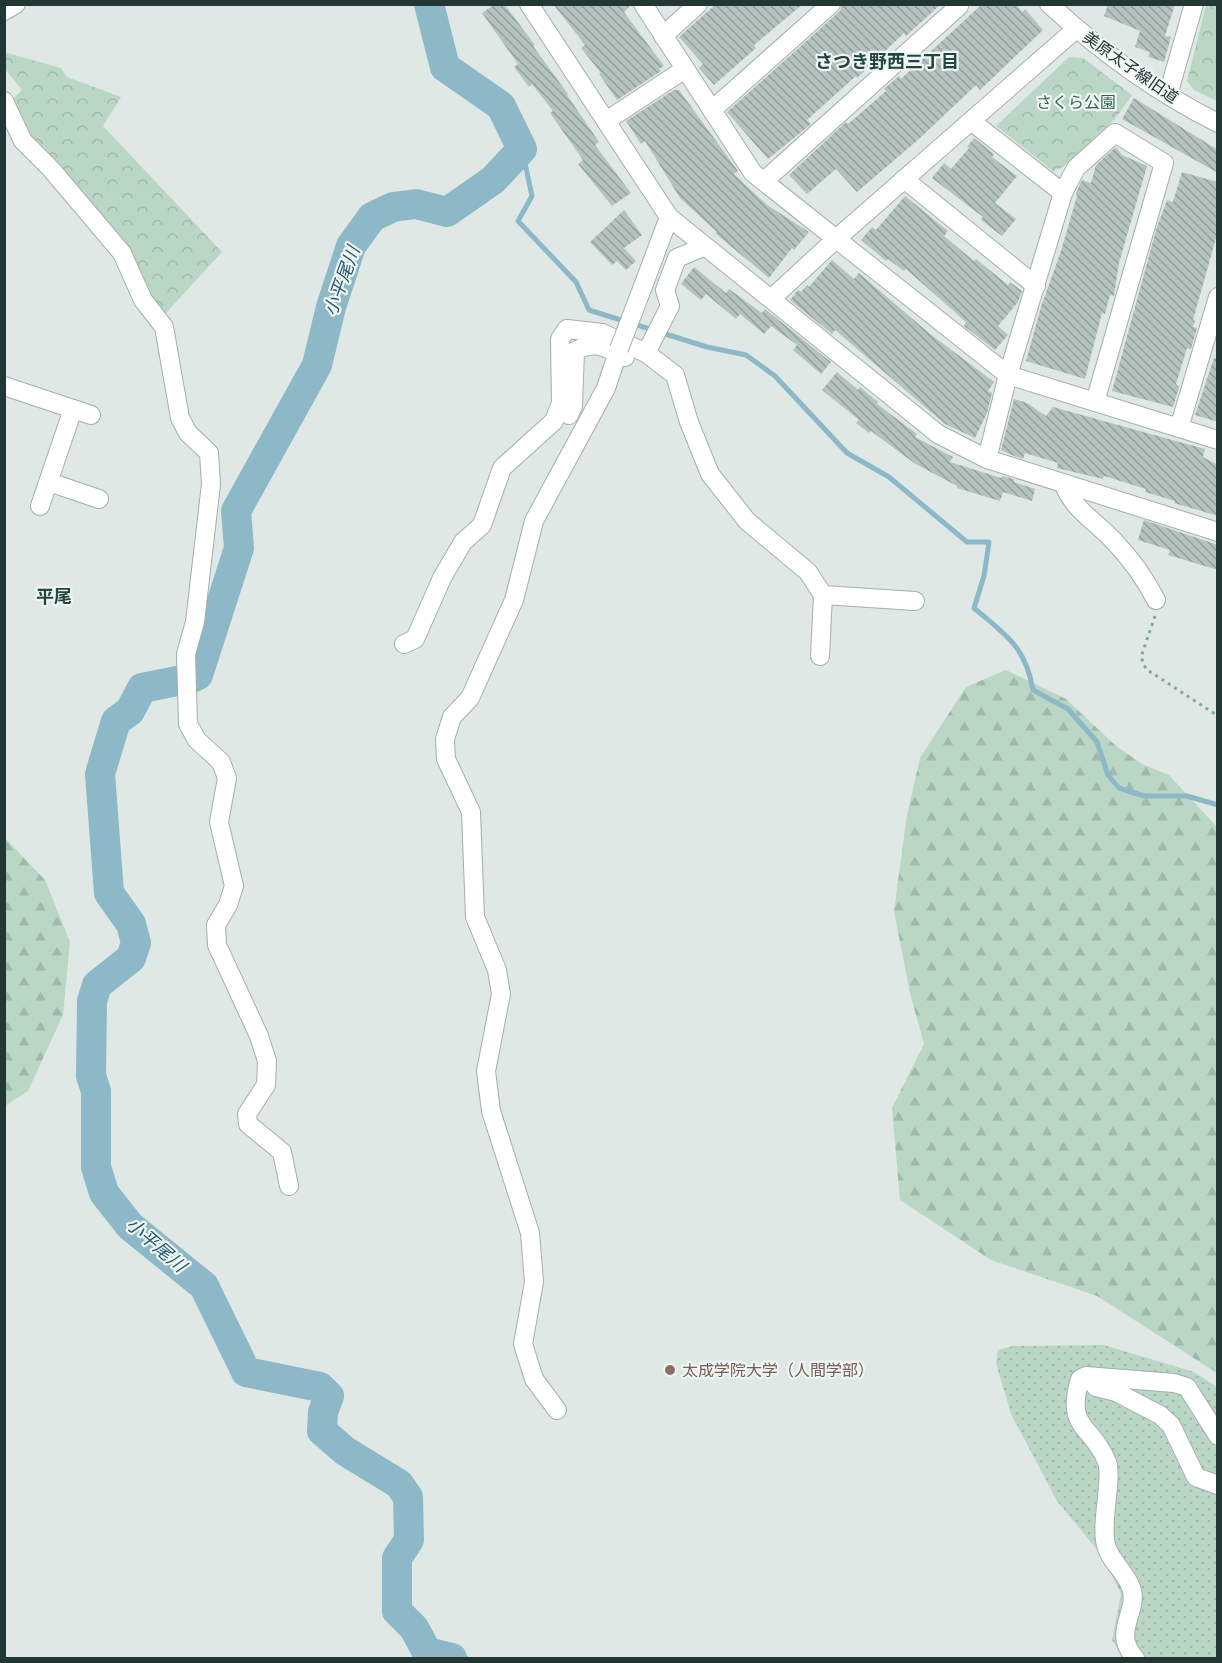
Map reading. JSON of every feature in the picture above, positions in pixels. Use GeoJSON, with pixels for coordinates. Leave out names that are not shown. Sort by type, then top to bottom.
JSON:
{"type":"FeatureCollection","features":[{"type":"Feature","properties":{"kind":"street"},"geometry":{"type":"LineString","coordinates":[[4,11],[16,4]]}},
{"type":"Feature","properties":{"kind":"street"},"geometry":{"type":"LineString","coordinates":[[529,4],[669,217],[703,247],[938,434],[987,459],[1218,532]]}},
{"type":"Feature","properties":{"kind":"street"},"geometry":{"type":"LineString","coordinates":[[643,4],[753,173],[1008,375],[1218,440]]}},
{"type":"Feature","properties":{"kind":"street"},"geometry":{"type":"LineString","coordinates":[[663,36],[698,4]]}},
{"type":"Feature","properties":{"kind":"street"},"geometry":{"type":"LineString","coordinates":[[712,111],[831,4]]}},
{"type":"Feature","properties":{"kind":"street"},"geometry":{"type":"LineString","coordinates":[[764,182],[959,6],[958,4]]}},
{"type":"Feature","properties":{"kind":"street","name":"美原太子線旧道"},"geometry":{"type":"LineString","coordinates":[[1049,4],[1076,29],[1168,95],[1218,123]]}},
{"type":"Feature","properties":{"kind":"street"},"geometry":{"type":"LineString","coordinates":[[1168,95],[1194,4]]}},
{"type":"Feature","properties":{"kind":"street"},"geometry":{"type":"LineString","coordinates":[[771,300],[836,239],[1076,29]]}},
{"type":"Feature","properties":{"kind":"street"},"geometry":{"type":"LineString","coordinates":[[606,121],[685,69]]}},
{"type":"Feature","properties":{"kind":"street"},"geometry":{"type":"LineString","coordinates":[[4,101],[24,141],[51,169],[122,253],[143,300],[164,327],[180,418],[188,433],[208,453],[211,484],[195,622],[186,654],[188,724],[197,740],[221,762],[227,778],[219,822],[234,886],[228,905],[216,925],[217,945],[259,1036],[267,1061],[266,1085],[247,1114],[248,1124],[282,1152],[289,1186]]}},
{"type":"Feature","properties":{"kind":"street"},"geometry":{"type":"LineString","coordinates":[[971,121],[1063,193]]}},
{"type":"Feature","properties":{"kind":"street"},"geometry":{"type":"LineString","coordinates":[[987,459],[1008,375],[1063,193],[1076,168],[1115,133],[1164,163],[1095,402]]}},
{"type":"Feature","properties":{"kind":"street"},"geometry":{"type":"LineString","coordinates":[[904,179],[1036,286]]}},
{"type":"Feature","properties":{"kind":"street"},"geometry":{"type":"LineString","coordinates":[[557,1410],[534,1379],[523,1344],[534,1282],[530,1233],[491,1111],[486,1071],[501,994],[497,970],[475,917],[471,812],[446,759],[445,739],[452,717],[470,698],[514,600],[534,521],[606,388],[669,217]]}},
{"type":"Feature","properties":{"kind":"street"},"geometry":{"type":"LineString","coordinates":[[647,351],[670,306],[665,290],[677,258],[703,247]]}},
{"type":"Feature","properties":{"kind":"street"},"geometry":{"type":"LineString","coordinates":[[1179,428],[1218,297]]}},
{"type":"Feature","properties":{"kind":"street"},"geometry":{"type":"LineString","coordinates":[[404,644],[415,639],[442,578],[463,542],[482,525],[502,468],[554,421],[561,403],[560,339],[567,329],[602,333],[647,351],[675,375],[699,449],[724,494],[747,521],[808,572],[823,595],[820,656]]}},
{"type":"Feature","properties":{"kind":"street"},"geometry":{"type":"LineString","coordinates":[[502,468],[519,465],[564,426],[573,406],[575,351],[587,344],[597,345],[619,351],[656,372],[670,386],[680,421],[696,461],[717,498],[724,494]]}},
{"type":"Feature","properties":{"kind":"street"},"geometry":{"type":"LineString","coordinates":[[4,386],[82,412],[40,506]]}},
{"type":"Feature","properties":{"kind":"street"},"geometry":{"type":"LineString","coordinates":[[49,482],[99,499]]}},
{"type":"Feature","properties":{"kind":"street"},"geometry":{"type":"LineString","coordinates":[[1064,485],[1070,501],[1113,540],[1147,581],[1156,600]]}},
{"type":"Feature","properties":{"kind":"street"},"geometry":{"type":"LineString","coordinates":[[823,595],[915,601]]}},
{"type":"Feature","properties":{"kind":"street"},"geometry":{"type":"LineString","coordinates":[[1086,1376],[1096,1387],[1116,1392],[1160,1415],[1171,1425],[1196,1476],[1218,1485]]}},
{"type":"Feature","properties":{"kind":"street"},"geometry":{"type":"LineString","coordinates":[[1136,1659],[1128,1650],[1124,1639],[1129,1617],[1131,1587],[1106,1546],[1107,1464],[1079,1420],[1074,1407],[1080,1379],[1086,1376],[1174,1383],[1187,1387],[1218,1436]]}},
{"type":"Feature","properties":{"kind":"path"},"geometry":{"type":"LineString","coordinates":[[1156,600],[1158,609],[1141,657],[1146,669],[1218,716]]}},
{"type":"Feature","properties":{"kind":"green space"},"geometry":{"type":"Polygon","coordinates":[[[1206,5],[1217,5],[1217,101],[1194,90],[1187,81],[1206,5]]]}},
{"type":"Feature","properties":{"kind":"green space"},"geometry":{"type":"Polygon","coordinates":[[[4,52],[61,68],[67,77],[121,97],[103,126],[222,252],[165,314],[147,292],[132,250],[30,135],[14,98],[22,90],[5,69],[4,52]]]}},
{"type":"Feature","properties":{"kind":"green space","name":"さくら公園"},"geometry":{"type":"Polygon","coordinates":[[[1069,57],[1083,58],[1132,95],[1115,119],[1063,167],[1053,171],[996,126],[1069,57]]]}},
{"type":"Feature","properties":{"kind":"green space"},"geometry":{"type":"Polygon","coordinates":[[[1006,670],[1066,699],[1115,745],[1142,764],[1169,775],[1217,827],[1217,1373],[1097,1296],[991,1260],[900,1200],[892,1108],[924,1044],[910,993],[894,911],[907,815],[920,758],[966,687],[1006,670]]]}},
{"type":"Feature","properties":{"kind":"green space"},"geometry":{"type":"Polygon","coordinates":[[[5,838],[45,880],[70,942],[63,1015],[28,1091],[5,1106],[5,838]]]}},
{"type":"Feature","properties":{"kind":"green space"},"geometry":{"type":"Polygon","coordinates":[[[1104,1345],[1194,1372],[1217,1387],[1217,1658],[1123,1658],[1112,1640],[1121,1594],[1103,1557],[1057,1501],[1011,1414],[996,1363],[998,1350],[1013,1346],[1104,1345]]]}},
{"type":"Feature","properties":{"kind":"building"},"geometry":{"type":"Polygon","coordinates":[[[495,4],[504,4],[535,45],[533,46],[599,142],[595,145],[631,193],[612,206],[578,164],[583,160],[550,113],[553,111],[532,84],[529,87],[514,67],[518,64],[482,13],[495,4]]]}},
{"type":"Feature","properties":{"kind":"building"},"geometry":{"type":"Polygon","coordinates":[[[553,4],[632,4],[624,12],[664,66],[659,69],[661,71],[617,100],[599,74],[601,73],[581,48],[585,45],[553,4]]]}},
{"type":"Feature","properties":{"kind":"building"},"geometry":{"type":"Polygon","coordinates":[[[716,4],[803,4],[754,45],[756,48],[714,85],[699,68],[703,64],[679,37],[716,4]]]}},
{"type":"Feature","properties":{"kind":"building"},"geometry":{"type":"Polygon","coordinates":[[[842,4],[941,4],[906,36],[904,33],[857,78],[856,76],[807,120],[811,124],[768,159],[727,112],[840,11],[842,4]]]}},
{"type":"Feature","properties":{"kind":"building"},"geometry":{"type":"Polygon","coordinates":[[[982,4],[1016,4],[1022,12],[1025,9],[1043,30],[980,90],[976,85],[919,139],[857,192],[836,169],[807,194],[789,175],[846,122],[848,124],[886,91],[884,89],[899,76],[901,79],[982,4]]]}},
{"type":"Feature","properties":{"kind":"building"},"geometry":{"type":"Polygon","coordinates":[[[1108,4],[1175,4],[1165,36],[1171,37],[1164,62],[1148,57],[1150,52],[1135,47],[1140,31],[1104,16],[1108,4]]]}},
{"type":"Feature","properties":{"kind":"building"},"geometry":{"type":"Polygon","coordinates":[[[674,90],[679,90],[738,171],[734,174],[767,205],[809,232],[794,250],[792,248],[769,278],[715,233],[717,232],[680,198],[645,141],[641,144],[626,121],[674,90]]]}},
{"type":"Feature","properties":{"kind":"building"},"geometry":{"type":"Polygon","coordinates":[[[1134,98],[1218,150],[1218,173],[1122,119],[1134,98]]]}},
{"type":"Feature","properties":{"kind":"building"},"geometry":{"type":"Polygon","coordinates":[[[974,138],[994,154],[992,157],[1017,176],[995,203],[1016,219],[1002,236],[981,220],[983,217],[932,178],[944,163],[951,169],[969,148],[967,147],[974,138]]]}},
{"type":"Feature","properties":{"kind":"building"},"geometry":{"type":"Polygon","coordinates":[[[1116,147],[1122,155],[1147,166],[1119,263],[1114,296],[1110,295],[1105,314],[1102,313],[1085,379],[1026,361],[1041,307],[1061,251],[1076,193],[1082,180],[1091,183],[1096,165],[1116,147]]]}},
{"type":"Feature","properties":{"kind":"building"},"geometry":{"type":"Polygon","coordinates":[[[1182,172],[1218,182],[1218,231],[1193,320],[1195,321],[1193,327],[1197,328],[1191,349],[1187,348],[1176,384],[1179,387],[1173,407],[1112,391],[1157,227],[1167,200],[1173,202],[1182,172]]]}},
{"type":"Feature","properties":{"kind":"building"},"geometry":{"type":"Polygon","coordinates":[[[905,196],[948,231],[944,236],[974,261],[976,259],[1008,285],[1010,282],[1022,291],[1018,302],[998,326],[1008,335],[995,350],[964,326],[966,322],[906,269],[904,271],[888,259],[886,261],[861,240],[872,227],[876,230],[905,196]]]}},
{"type":"Feature","properties":{"kind":"building"},"geometry":{"type":"Polygon","coordinates":[[[624,210],[642,235],[624,248],[636,261],[626,270],[617,261],[612,265],[590,242],[624,210]]]}},
{"type":"Feature","properties":{"kind":"building"},"geometry":{"type":"Polygon","coordinates":[[[832,260],[854,279],[859,273],[929,333],[994,382],[988,391],[992,393],[987,413],[975,438],[945,424],[835,330],[832,334],[790,300],[798,290],[801,292],[807,285],[809,287],[832,260]]]}},
{"type":"Feature","properties":{"kind":"building"},"geometry":{"type":"Polygon","coordinates":[[[694,267],[726,293],[729,289],[762,313],[765,309],[831,362],[821,374],[793,350],[797,345],[771,326],[764,334],[740,314],[736,319],[706,294],[701,300],[681,284],[694,267]]]}},
{"type":"Feature","properties":{"kind":"building"},"geometry":{"type":"Polygon","coordinates":[[[1214,358],[1218,358],[1218,422],[1195,415],[1214,358]]]}},
{"type":"Feature","properties":{"kind":"building"},"geometry":{"type":"Polygon","coordinates":[[[837,372],[858,390],[860,387],[878,402],[877,404],[917,434],[915,437],[953,457],[950,462],[1001,478],[1002,476],[1014,479],[1014,482],[1035,489],[1032,501],[1003,492],[1000,501],[957,488],[914,463],[871,431],[869,433],[856,423],[859,420],[822,390],[837,372]]]}},
{"type":"Feature","properties":{"kind":"building"},"geometry":{"type":"Polygon","coordinates":[[[1014,399],[1027,403],[1046,416],[1053,407],[1205,449],[1203,457],[1218,465],[1218,516],[1174,503],[1175,501],[1145,492],[1146,489],[1104,476],[1103,479],[1057,468],[1058,463],[1025,453],[1023,459],[1001,450],[1014,399]]]}},
{"type":"Feature","properties":{"kind":"building"},"geometry":{"type":"Polygon","coordinates":[[[1144,520],[1218,545],[1218,570],[1168,555],[1170,550],[1138,540],[1144,520]]]}},
{"type":"Feature","properties":{"kind":"waterway","name":"小平尾川"},"geometry":{"type":"LineString","coordinates":[[194,677],[198,675],[239,548],[236,511],[317,365],[331,307],[351,246],[372,217],[393,207],[416,204],[447,212],[493,180],[522,149],[501,106],[445,67],[429,4]]}},
{"type":"Feature","properties":{"kind":"waterway"},"geometry":{"type":"LineString","coordinates":[[522,149],[532,196],[518,221],[576,282],[589,310],[707,347],[746,355],[775,376],[847,453],[889,477],[967,542],[989,542],[984,576],[974,608],[1005,635],[1020,652],[1030,675],[1033,690],[1068,709],[1097,742],[1108,775],[1119,788],[1144,796],[1187,796],[1218,805]]}},
{"type":"Feature","properties":{"kind":"waterway","name":"小平尾川"},"geometry":{"type":"LineString","coordinates":[[182,680],[142,688],[130,711],[116,721],[100,774],[109,893],[131,924],[136,943],[131,958],[97,985],[92,1001],[91,1076],[96,1091],[96,1167],[104,1193],[130,1226],[204,1286],[246,1372],[320,1387],[329,1396],[323,1412],[322,1431],[345,1451],[399,1484],[408,1497],[409,1540],[397,1558],[397,1611],[414,1628],[427,1652],[452,1658]]}},
{"type":"Feature","properties":{"kind":"waterway"},"geometry":{"type":"LineString","coordinates":[[454,1658],[466,1658]]}},
{"type":"Feature","properties":{"kind":"place","name":"太成学院大学（人間学部）"},"geometry":{"type":"Point","coordinates":[670,1370]}},
{"type":"Feature","properties":{"kind":"district","name":"さつき野西三丁目"},"geometry":{"type":"Point","coordinates":[887,62]}},
{"type":"Feature","properties":{"kind":"district","name":"平尾"},"geometry":{"type":"Point","coordinates":[54,597]}}]}
